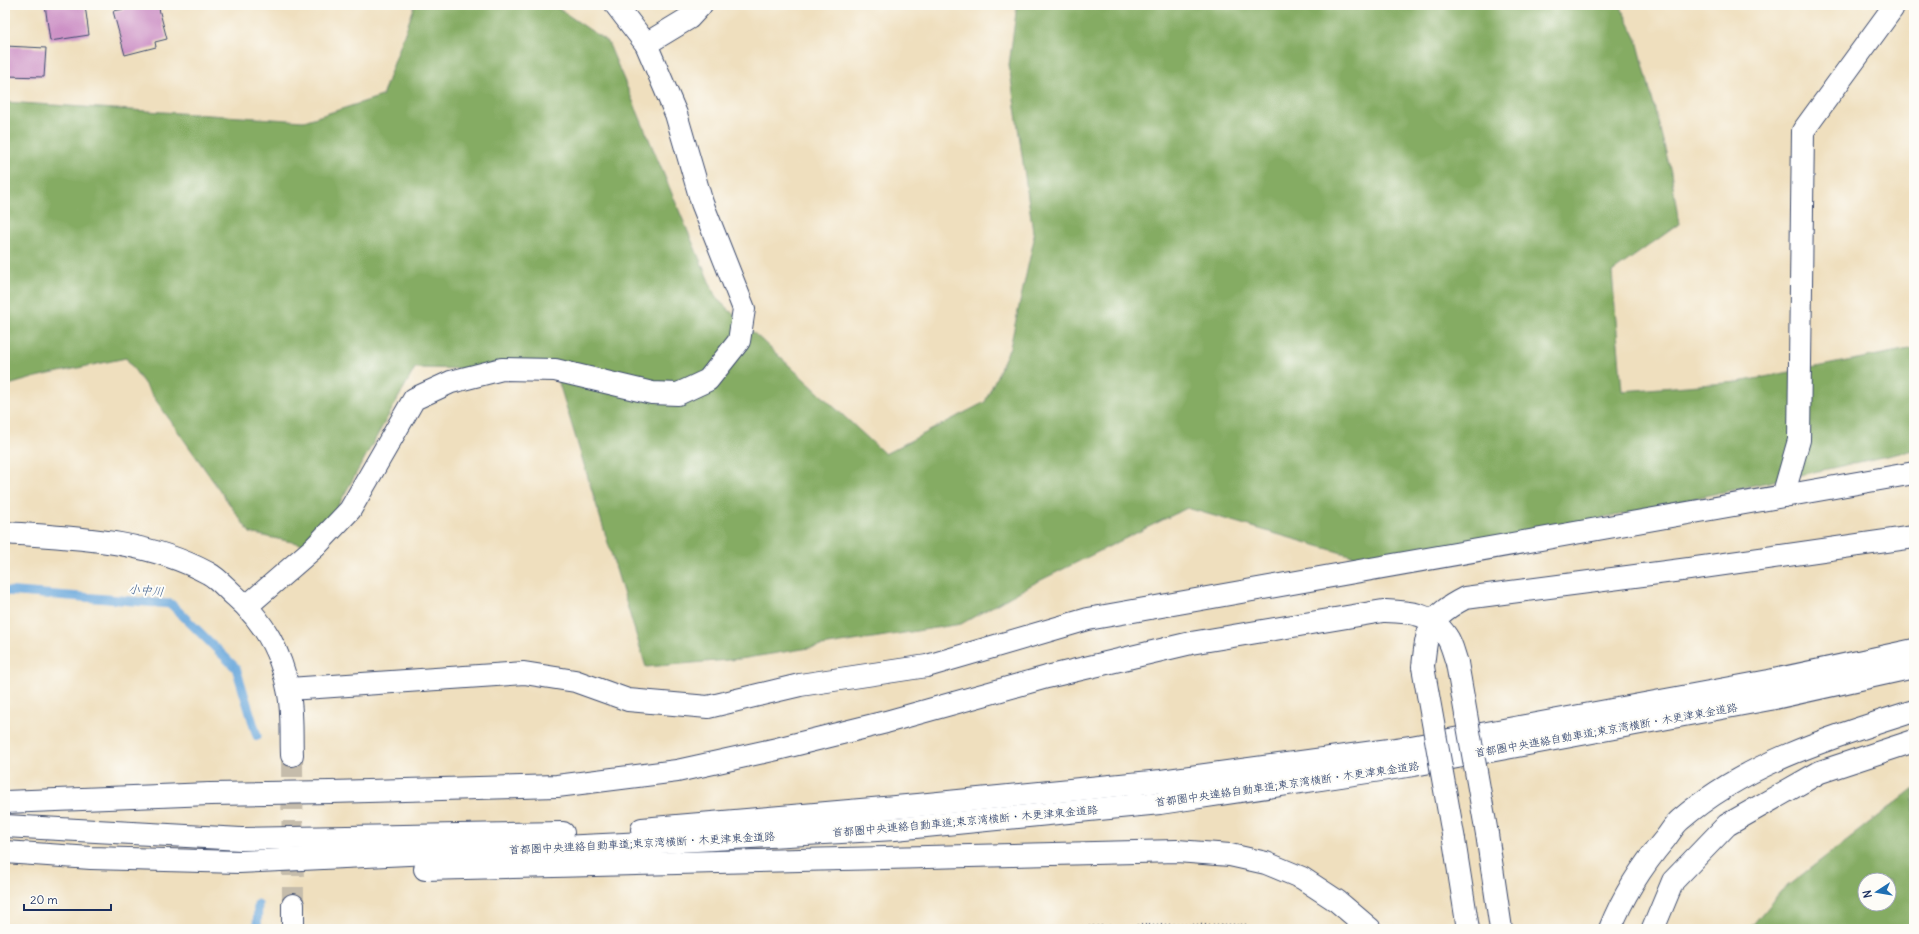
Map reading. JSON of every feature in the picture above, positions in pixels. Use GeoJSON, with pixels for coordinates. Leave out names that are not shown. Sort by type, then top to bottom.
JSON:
{"type":"FeatureCollection","features":[{"type":"Feature","properties":{"kind":"main road"},"geometry":{"type":"LineString","coordinates":[[247,606],[315,547],[350,510],[414,399],[451,382],[502,369],[555,370],[652,393],[678,394],[708,380],[739,341],[744,309],[702,203],[676,114],[646,44],[616,5]]}},
{"type":"Feature","properties":{"kind":"main road"},"geometry":{"type":"LineString","coordinates":[[646,44],[688,18],[701,5]]}},
{"type":"Feature","properties":{"kind":"main road"},"geometry":{"type":"LineString","coordinates":[[1783,496],[1799,440],[1803,131],[1892,9],[1893,5]]}},
{"type":"Feature","properties":{"kind":"main road"},"geometry":{"type":"LineString","coordinates":[[289,689],[524,673],[575,681],[628,700],[708,708],[800,685],[926,666],[1088,619],[1914,473]]}},
{"type":"Feature","properties":{"kind":"main road"},"geometry":{"type":"LineString","coordinates":[[5,533],[106,541],[160,552],[209,573],[247,606],[265,628],[279,658],[289,689],[292,755]]}},
{"type":"Feature","properties":{"kind":"main road"},"geometry":{"type":"LineString","coordinates":[[1468,929],[1454,840],[1423,667],[1426,641],[1433,620],[1446,608],[1465,598],[1490,594],[1689,569],[1914,537]]}},
{"type":"Feature","properties":{"kind":"main road"},"geometry":{"type":"LineString","coordinates":[[5,802],[210,794],[557,786],[677,771],[784,748],[886,722],[1047,677],[1191,644],[1383,611],[1412,612],[1433,620],[1448,637],[1456,664],[1487,834],[1501,929]]}},
{"type":"Feature","properties":{"kind":"main road","name":"首都圏中央連絡自動車道;東京湾横断・木更津東金道路"},"geometry":{"type":"LineString","coordinates":[[5,826],[241,839],[599,832],[918,805],[1161,781],[1410,747],[1769,682],[1914,650]]}},
{"type":"Feature","properties":{"kind":"main road","name":"首都圏中央連絡自動車道;東京湾横断・木更津東金道路"},"geometry":{"type":"LineString","coordinates":[[5,852],[91,858],[239,862],[624,844],[895,829],[1160,803],[1414,765],[1770,699],[1914,667]]}},
{"type":"Feature","properties":{"kind":"main road"},"geometry":{"type":"LineString","coordinates":[[1610,929],[1644,864],[1679,821],[1723,788],[1774,760],[1839,734],[1914,711]]}},
{"type":"Feature","properties":{"kind":"main road"},"geometry":{"type":"LineString","coordinates":[[1653,929],[1673,881],[1727,824],[1820,772],[1914,741]]}},
{"type":"Feature","properties":{"kind":"main road"},"geometry":{"type":"LineString","coordinates":[[239,862],[419,869],[1177,851],[1230,855],[1266,863],[1302,878],[1337,901],[1370,929]]}},
{"type":"Feature","properties":{"kind":"main road"},"geometry":{"type":"LineString","coordinates":[[293,905],[293,929]]}},
{"type":"Feature","properties":{"kind":"path"},"geometry":{"type":"LineString","coordinates":[[1017,929],[1142,925],[1247,925],[1253,929]]}},
{"type":"Feature","properties":{"kind":"green space"},"geometry":{"type":"Polygon","coordinates":[[[415,5],[553,5],[608,42],[716,298],[885,454],[985,402],[1010,347],[1034,239],[1009,65],[1017,5],[1620,5],[1637,40],[1671,172],[1679,224],[1612,272],[1622,391],[1738,382],[1914,348],[1914,450],[1387,566],[1187,508],[1033,584],[961,624],[740,659],[646,667],[555,370],[415,368],[315,547],[250,533],[126,358],[40,376],[5,386],[5,102],[304,121],[382,96],[415,5]]]}},
{"type":"Feature","properties":{"kind":"green space"},"geometry":{"type":"Polygon","coordinates":[[[1914,788],[1914,929],[1749,929],[1781,891],[1914,788]]]}},
{"type":"Feature","properties":{"kind":"building"},"geometry":{"type":"Polygon","coordinates":[[[45,5],[85,5],[89,35],[50,41],[45,5]]]}},
{"type":"Feature","properties":{"kind":"building"},"geometry":{"type":"Polygon","coordinates":[[[123,5],[158,5],[167,39],[155,42],[156,47],[125,55],[113,11],[124,9],[123,5]]]}},
{"type":"Feature","properties":{"kind":"building"},"geometry":{"type":"Polygon","coordinates":[[[5,46],[46,48],[44,77],[5,76],[5,46]]]}},
{"type":"Feature","properties":{"kind":"waterway","name":"小中川"},"geometry":{"type":"LineString","coordinates":[[5,591],[171,604],[236,668],[257,736]]}},
{"type":"Feature","properties":{"kind":"waterway","name":"小中川"},"geometry":{"type":"LineString","coordinates":[[257,929],[258,904]]}},
{"type":"Feature","properties":{"kind":"tunnel"},"geometry":{"type":"LineString","coordinates":[[292,755],[293,905]]}}]}
